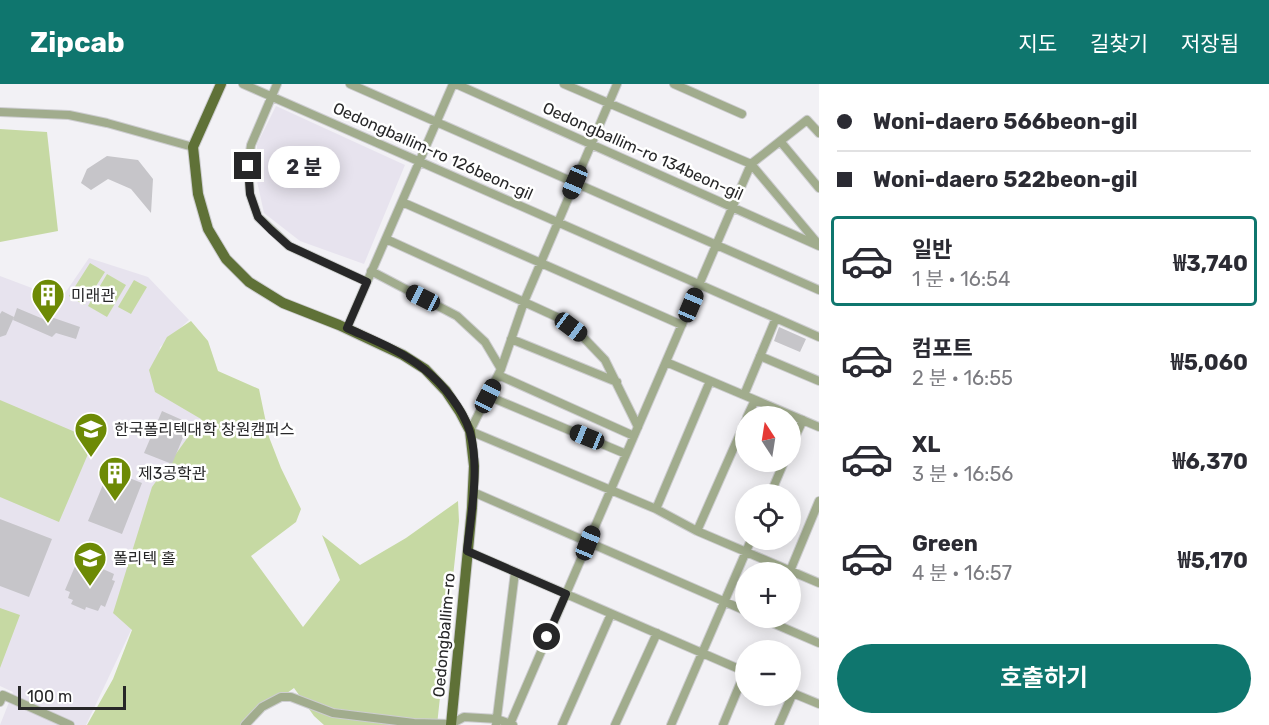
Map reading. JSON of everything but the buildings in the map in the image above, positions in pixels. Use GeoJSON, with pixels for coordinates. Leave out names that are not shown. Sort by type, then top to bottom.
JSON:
{"type":"FeatureCollection","features":[{"type":"Feature","properties":{"kind":"main road"},"geometry":{"type":"LineString","coordinates":[[193,147],[221,84]]}},
{"type":"Feature","properties":{"kind":"main road","name":"Oedongballim-ro"},"geometry":{"type":"LineString","coordinates":[[193,147],[198,194],[208,229],[226,259],[249,282],[283,303],[347,328],[403,355],[425,369],[446,391],[470,431],[474,466],[451,724]]}},
{"type":"Feature","properties":{"kind":"street","name":"Oedongballim-ro 126beon-gil"},"geometry":{"type":"LineString","coordinates":[[243,84],[819,337]]}},
{"type":"Feature","properties":{"kind":"street"},"geometry":{"type":"LineString","coordinates":[[277,84],[251,145],[248,166],[250,194],[258,217],[289,246],[367,282]]}},
{"type":"Feature","properties":{"kind":"street"},"geometry":{"type":"LineString","coordinates":[[350,84],[819,290]]}},
{"type":"Feature","properties":{"kind":"street"},"geometry":{"type":"LineString","coordinates":[[347,328],[454,84]]}},
{"type":"Feature","properties":{"kind":"street","name":"Oedongballim-ro 134beon-gil"},"geometry":{"type":"LineString","coordinates":[[454,84],[819,246]]}},
{"type":"Feature","properties":{"kind":"street"},"geometry":{"type":"LineString","coordinates":[[564,84],[751,164],[819,246]]}},
{"type":"Feature","properties":{"kind":"street"},"geometry":{"type":"LineString","coordinates":[[616,84],[524,302],[500,372],[470,431],[656,509],[697,531],[769,562]]}},
{"type":"Feature","properties":{"kind":"street"},"geometry":{"type":"LineString","coordinates":[[674,84],[742,114]]}},
{"type":"Feature","properties":{"kind":"street"},"geometry":{"type":"LineString","coordinates":[[0,112],[69,115],[193,147]]}},
{"type":"Feature","properties":{"kind":"street"},"geometry":{"type":"LineString","coordinates":[[245,725],[262,707],[280,697],[291,697],[333,713],[414,723],[451,724],[464,717],[511,724],[751,164],[807,120],[819,133]]}},
{"type":"Feature","properties":{"kind":"street"},"geometry":{"type":"LineString","coordinates":[[780,141],[819,188]]}},
{"type":"Feature","properties":{"kind":"street"},"geometry":{"type":"LineString","coordinates":[[402,202],[682,325]]}},
{"type":"Feature","properties":{"kind":"street"},"geometry":{"type":"LineString","coordinates":[[386,239],[559,318],[582,336],[605,360],[636,431]]}},
{"type":"Feature","properties":{"kind":"street"},"geometry":{"type":"LineString","coordinates":[[371,272],[457,316],[485,342],[500,372],[636,431]]}},
{"type":"Feature","properties":{"kind":"street"},"geometry":{"type":"LineString","coordinates":[[744,395],[776,318]]}},
{"type":"Feature","properties":{"kind":"street"},"geometry":{"type":"LineString","coordinates":[[511,339],[617,383]]}},
{"type":"Feature","properties":{"kind":"street"},"geometry":{"type":"LineString","coordinates":[[760,357],[819,381]]}},
{"type":"Feature","properties":{"kind":"street"},"geometry":{"type":"LineString","coordinates":[[666,362],[819,427]]}},
{"type":"Feature","properties":{"kind":"street"},"geometry":{"type":"LineString","coordinates":[[656,509],[710,381]]}},
{"type":"Feature","properties":{"kind":"street"},"geometry":{"type":"LineString","coordinates":[[488,396],[626,454]]}},
{"type":"Feature","properties":{"kind":"street"},"geometry":{"type":"LineString","coordinates":[[751,406],[754,400]]}},
{"type":"Feature","properties":{"kind":"street"},"geometry":{"type":"LineString","coordinates":[[697,531],[735,444]]}},
{"type":"Feature","properties":{"kind":"street"},"geometry":{"type":"LineString","coordinates":[[472,492],[735,606]]}},
{"type":"Feature","properties":{"kind":"street"},"geometry":{"type":"LineString","coordinates":[[794,562],[819,501]]}},
{"type":"Feature","properties":{"kind":"street"},"geometry":{"type":"LineString","coordinates":[[467,551],[735,668]]}},
{"type":"Feature","properties":{"kind":"street"},"geometry":{"type":"LineString","coordinates":[[671,725],[746,552]]}},
{"type":"Feature","properties":{"kind":"street"},"geometry":{"type":"LineString","coordinates":[[497,722],[515,572]]}},
{"type":"Feature","properties":{"kind":"street"},"geometry":{"type":"LineString","coordinates":[[801,576],[819,584]]}},
{"type":"Feature","properties":{"kind":"street"},"geometry":{"type":"LineString","coordinates":[[562,725],[611,614]]}},
{"type":"Feature","properties":{"kind":"street"},"geometry":{"type":"LineString","coordinates":[[784,628],[819,643]]}},
{"type":"Feature","properties":{"kind":"street"},"geometry":{"type":"LineString","coordinates":[[615,725],[657,633]]}},
{"type":"Feature","properties":{"kind":"street"},"geometry":{"type":"LineString","coordinates":[[723,725],[735,696]]}},
{"type":"Feature","properties":{"kind":"street"},"geometry":{"type":"LineString","coordinates":[[801,696],[819,704]]}},
{"type":"Feature","properties":{"kind":"street"},"geometry":{"type":"LineString","coordinates":[[1,698],[69,725]]}},
{"type":"Feature","properties":{"kind":"street"},"geometry":{"type":"LineString","coordinates":[[779,725],[786,706]]}},
{"type":"Feature","properties":{"kind":"shaded area"},"geometry":{"type":"Polygon","coordinates":[[[276,106],[405,165],[364,264],[300,241],[264,213],[257,181],[257,144],[276,106]]]}},
{"type":"Feature","properties":{"kind":"shaded area","name":"한국폴리텍대학 창원캠퍼스"},"geometry":{"type":"Polygon","coordinates":[[[89,258],[148,277],[189,320],[160,347],[155,381],[210,419],[133,626],[86,725],[0,725],[13,692],[0,686],[0,276],[61,299],[89,258]]]}},
{"type":"Feature","properties":{"kind":"green space"},"geometry":{"type":"Polygon","coordinates":[[[0,129],[47,132],[58,231],[0,242],[0,129]]]}},
{"type":"Feature","properties":{"kind":"green space"},"geometry":{"type":"Polygon","coordinates":[[[90,263],[105,272],[84,305],[69,296],[90,263]]]}},
{"type":"Feature","properties":{"kind":"green space"},"geometry":{"type":"Polygon","coordinates":[[[107,274],[126,285],[107,317],[88,306],[107,274]]]}},
{"type":"Feature","properties":{"kind":"green space"},"geometry":{"type":"Polygon","coordinates":[[[134,280],[147,287],[131,314],[118,307],[134,280]]]}},
{"type":"Feature","properties":{"kind":"green space"},"geometry":{"type":"Polygon","coordinates":[[[191,321],[208,341],[218,371],[259,389],[269,437],[301,509],[296,522],[251,556],[303,627],[340,580],[322,535],[360,565],[406,538],[458,501],[459,521],[437,725],[324,725],[314,716],[294,688],[242,725],[87,725],[113,679],[132,630],[113,613],[152,487],[201,419],[155,392],[149,370],[167,337],[191,321]]]}},
{"type":"Feature","properties":{"kind":"green space"},"geometry":{"type":"Polygon","coordinates":[[[0,400],[94,440],[59,522],[0,497],[0,400]]]}},
{"type":"Feature","properties":{"kind":"green space"},"geometry":{"type":"Polygon","coordinates":[[[0,608],[20,615],[0,668],[0,608]]]}},
{"type":"Feature","properties":{"kind":"place","name":"미래관"},"geometry":{"type":"Point","coordinates":[48,324]}},
{"type":"Feature","properties":{"kind":"place","name":"한국폴리텍대학 창원캠퍼스"},"geometry":{"type":"Point","coordinates":[91,458]}},
{"type":"Feature","properties":{"kind":"place","name":"제3공학관"},"geometry":{"type":"Point","coordinates":[115,502]}},
{"type":"Feature","properties":{"kind":"place","name":"폴리텍 홀"},"geometry":{"type":"Point","coordinates":[90,587]}},
{"type":"Feature","properties":{"kind":"route"},"geometry":{"type":"LineString","coordinates":[[248,166],[250,194],[258,217],[271,230],[289,246],[367,282],[347,328],[403,355],[425,369],[446,391],[460,412],[470,431],[474,466],[467,551],[566,594],[547,637]]}}]}
